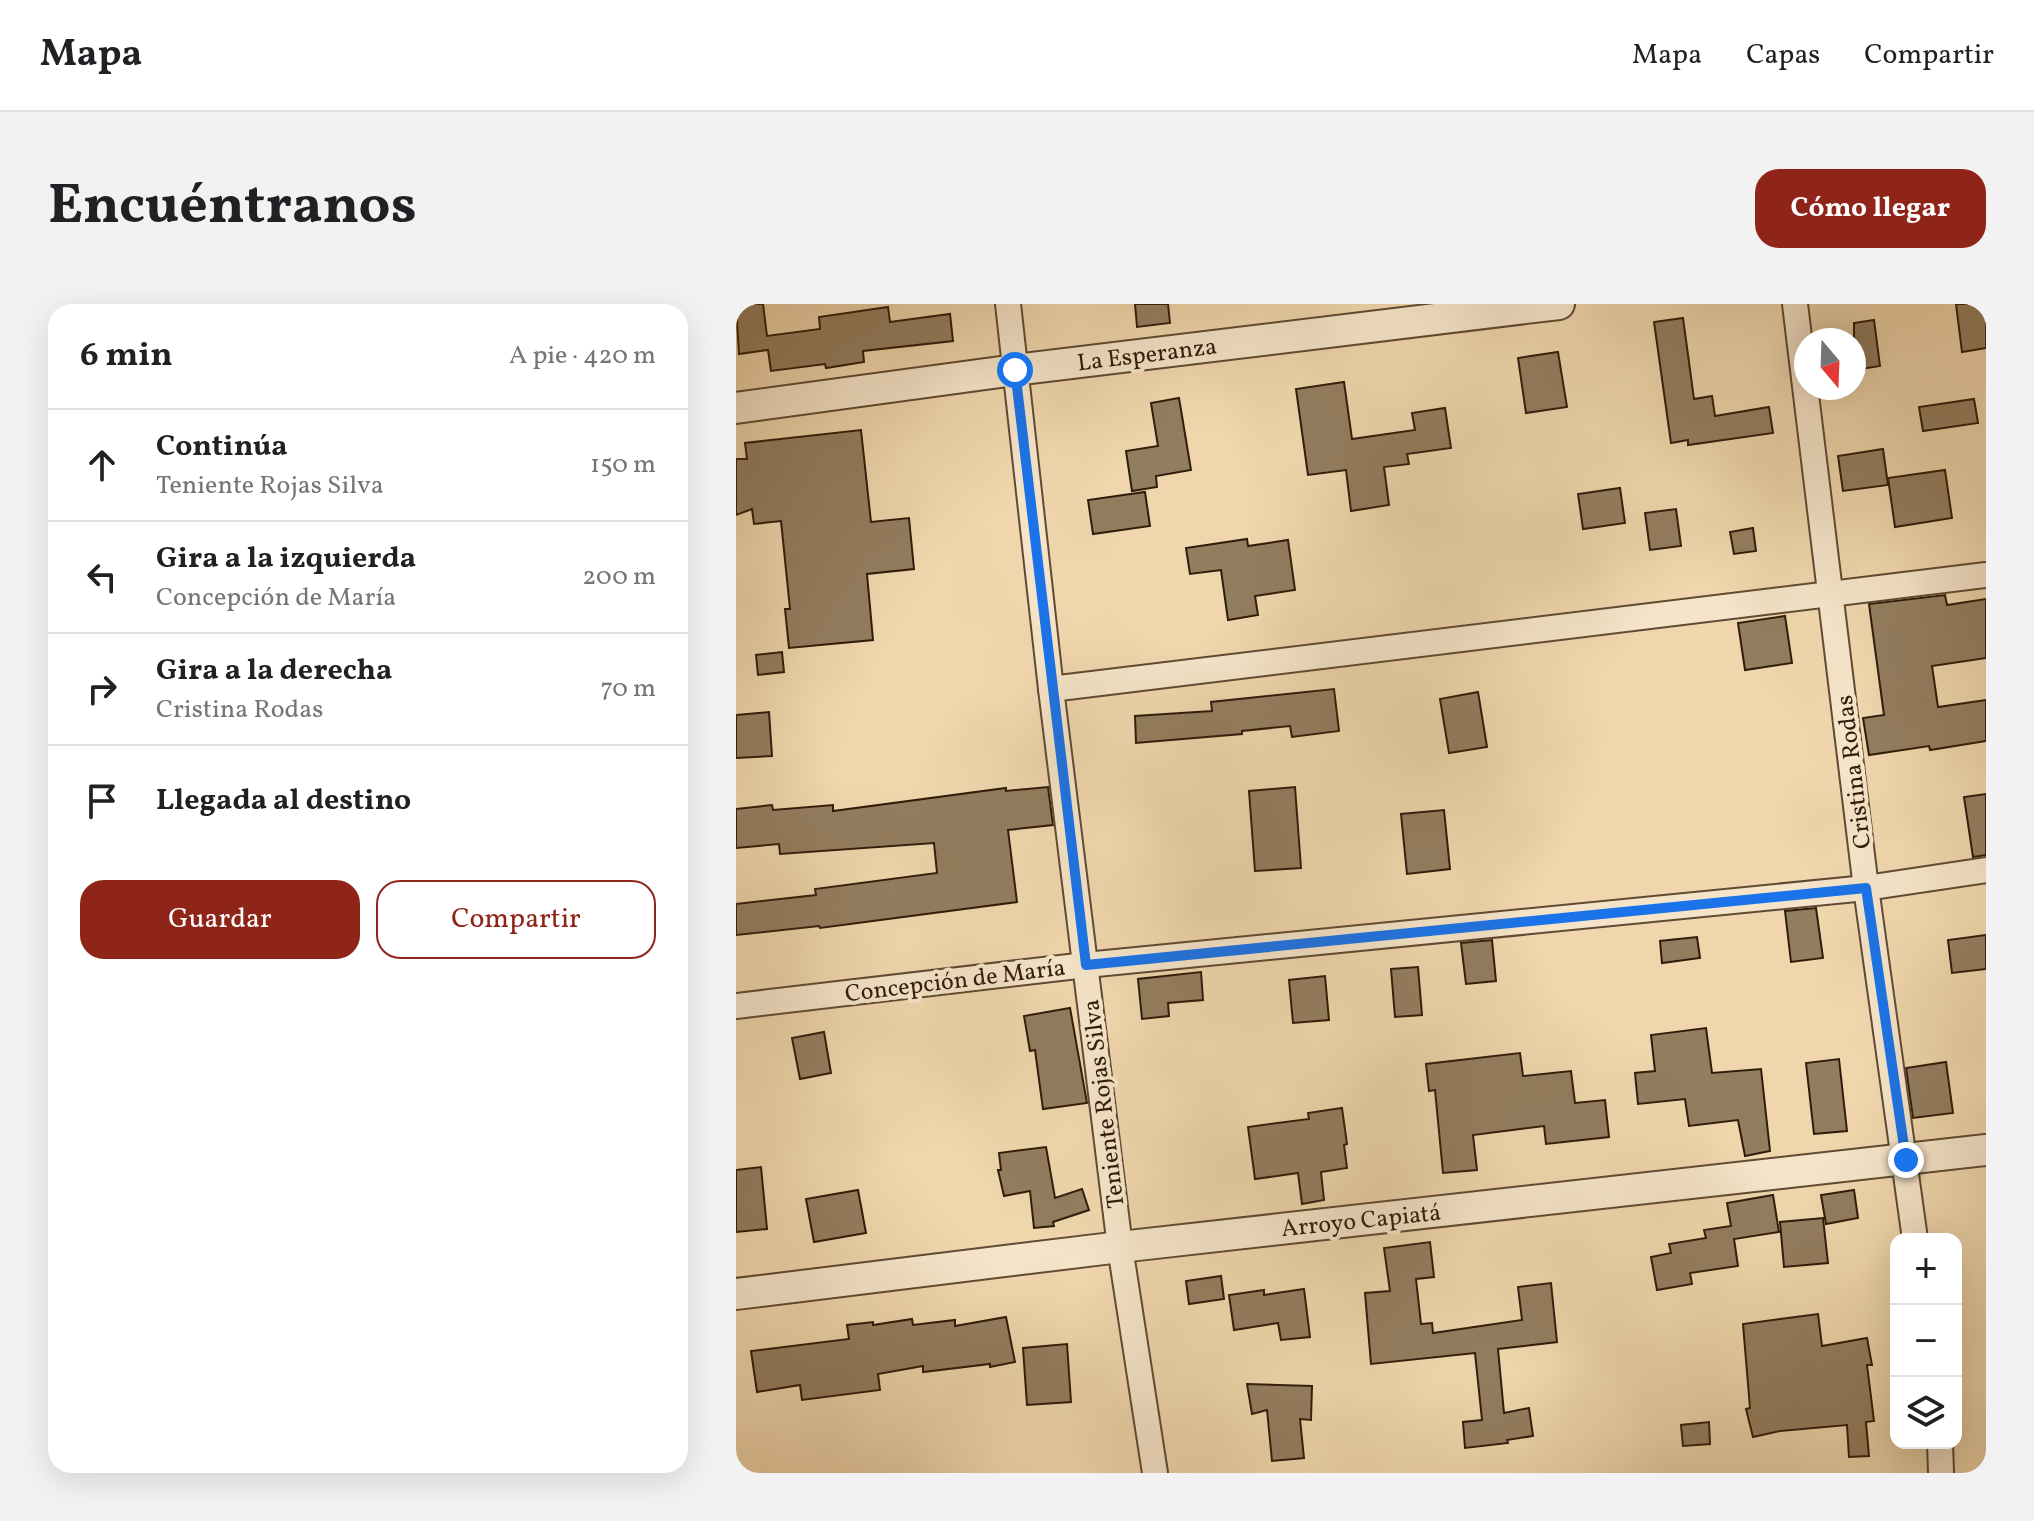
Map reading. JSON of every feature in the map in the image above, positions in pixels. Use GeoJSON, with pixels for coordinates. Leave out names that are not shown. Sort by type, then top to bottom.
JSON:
{"type":"FeatureCollection","features":[{"type":"Feature","properties":{"kind":"street","name":"Teniente Rojas Silva"},"geometry":{"type":"LineString","coordinates":[[1008,304],[1051,689],[1120,1247],[1155,1473]]}},
{"type":"Feature","properties":{"kind":"street","name":"La Esperanza"},"geometry":{"type":"LineString","coordinates":[[736,408],[1015,370],[1559,304]]}},
{"type":"Feature","properties":{"kind":"street","name":"Cristina Rodas"},"geometry":{"type":"LineString","coordinates":[[1795,304],[1866,888],[1914,1233]]}},
{"type":"Feature","properties":{"kind":"street"},"geometry":{"type":"LineString","coordinates":[[1051,689],[1986,575]]}},
{"type":"Feature","properties":{"kind":"street","name":"Concepción de María"},"geometry":{"type":"LineString","coordinates":[[736,1006],[1086,965],[1866,888],[1986,870]]}},
{"type":"Feature","properties":{"kind":"street","name":"Arroyo Capiatá"},"geometry":{"type":"LineString","coordinates":[[736,1294],[1120,1247],[1986,1150]]}},
{"type":"Feature","properties":{"kind":"street"},"geometry":{"type":"LineString","coordinates":[[1940,1449],[1941,1473]]}},
{"type":"Feature","properties":{"kind":"building"},"geometry":{"type":"Polygon","coordinates":[[[736,304],[763,304],[767,336],[820,329],[819,317],[888,307],[890,322],[950,314],[953,341],[863,351],[864,362],[771,371],[768,350],[739,354],[736,304]]]}},
{"type":"Feature","properties":{"kind":"building"},"geometry":{"type":"Polygon","coordinates":[[[1135,304],[1168,304],[1170,323],[1137,327],[1135,304]]]}},
{"type":"Feature","properties":{"kind":"building"},"geometry":{"type":"Polygon","coordinates":[[[1956,304],[1986,304],[1986,348],[1962,352],[1956,304]]]}},
{"type":"Feature","properties":{"kind":"building"},"geometry":{"type":"Polygon","coordinates":[[[1683,318],[1694,399],[1712,396],[1715,416],[1769,407],[1773,433],[1688,445],[1688,440],[1671,443],[1654,322],[1683,318]]]}},
{"type":"Feature","properties":{"kind":"building"},"geometry":{"type":"Polygon","coordinates":[[[1874,320],[1880,366],[1866,368],[1866,328],[1854,328],[1854,323],[1874,320]]]}},
{"type":"Feature","properties":{"kind":"building"},"geometry":{"type":"Polygon","coordinates":[[[1558,352],[1567,407],[1526,413],[1518,358],[1558,352]]]}},
{"type":"Feature","properties":{"kind":"building"},"geometry":{"type":"Polygon","coordinates":[[[1344,382],[1352,439],[1415,430],[1412,413],[1445,408],[1451,448],[1407,454],[1409,464],[1384,467],[1389,505],[1351,511],[1346,470],[1308,475],[1296,389],[1344,382]]]}},
{"type":"Feature","properties":{"kind":"building"},"geometry":{"type":"Polygon","coordinates":[[[1179,398],[1191,470],[1156,476],[1157,487],[1132,491],[1126,451],[1158,446],[1151,403],[1179,398]]]}},
{"type":"Feature","properties":{"kind":"building"},"geometry":{"type":"Polygon","coordinates":[[[1974,399],[1978,423],[1923,431],[1919,407],[1974,399]]]}},
{"type":"Feature","properties":{"kind":"building"},"geometry":{"type":"Polygon","coordinates":[[[861,430],[871,522],[909,518],[914,569],[867,574],[873,640],[789,648],[785,609],[790,609],[781,521],[754,524],[752,509],[736,515],[736,459],[747,459],[745,443],[861,430]]]}},
{"type":"Feature","properties":{"kind":"building"},"geometry":{"type":"Polygon","coordinates":[[[1883,449],[1888,485],[1843,491],[1838,456],[1883,449]]]}},
{"type":"Feature","properties":{"kind":"building"},"geometry":{"type":"Polygon","coordinates":[[[1945,470],[1952,518],[1895,527],[1888,478],[1945,470]]]}},
{"type":"Feature","properties":{"kind":"building"},"geometry":{"type":"Polygon","coordinates":[[[1620,488],[1625,523],[1583,529],[1578,494],[1620,488]]]}},
{"type":"Feature","properties":{"kind":"building"},"geometry":{"type":"Polygon","coordinates":[[[1145,492],[1150,526],[1093,534],[1088,500],[1145,492]]]}},
{"type":"Feature","properties":{"kind":"building"},"geometry":{"type":"Polygon","coordinates":[[[1676,509],[1681,546],[1650,550],[1645,513],[1676,509]]]}},
{"type":"Feature","properties":{"kind":"building"},"geometry":{"type":"Polygon","coordinates":[[[1753,528],[1756,551],[1734,554],[1730,532],[1753,528]]]}},
{"type":"Feature","properties":{"kind":"building"},"geometry":{"type":"Polygon","coordinates":[[[1247,539],[1248,546],[1288,540],[1295,590],[1255,596],[1258,615],[1228,620],[1221,570],[1190,574],[1186,548],[1247,539]]]}},
{"type":"Feature","properties":{"kind":"building"},"geometry":{"type":"Polygon","coordinates":[[[1945,595],[1947,605],[1986,599],[1986,658],[1932,666],[1938,707],[1986,700],[1986,741],[1869,755],[1863,718],[1884,715],[1869,604],[1945,595]]]}},
{"type":"Feature","properties":{"kind":"building"},"geometry":{"type":"Polygon","coordinates":[[[1785,616],[1792,663],[1745,670],[1738,623],[1785,616]]]}},
{"type":"Feature","properties":{"kind":"building"},"geometry":{"type":"Polygon","coordinates":[[[782,652],[784,672],[758,675],[756,655],[782,652]]]}},
{"type":"Feature","properties":{"kind":"building"},"geometry":{"type":"Polygon","coordinates":[[[1334,689],[1339,731],[1292,737],[1290,726],[1242,731],[1242,734],[1136,743],[1135,716],[1212,711],[1211,702],[1334,689]]]}},
{"type":"Feature","properties":{"kind":"building"},"geometry":{"type":"Polygon","coordinates":[[[1478,692],[1487,747],[1449,753],[1440,699],[1478,692]]]}},
{"type":"Feature","properties":{"kind":"building"},"geometry":{"type":"Polygon","coordinates":[[[769,712],[772,756],[736,758],[736,715],[769,712]]]}},
{"type":"Feature","properties":{"kind":"building"},"geometry":{"type":"Polygon","coordinates":[[[1048,787],[1053,825],[1008,830],[1017,902],[820,928],[736,935],[736,904],[816,895],[815,889],[937,873],[934,843],[780,854],[779,844],[736,848],[736,809],[772,805],[773,810],[833,805],[833,811],[1006,788],[1006,791],[1048,787]]]}},
{"type":"Feature","properties":{"kind":"building"},"geometry":{"type":"Polygon","coordinates":[[[1295,787],[1301,868],[1255,871],[1249,791],[1295,787]]]}},
{"type":"Feature","properties":{"kind":"building"},"geometry":{"type":"Polygon","coordinates":[[[1986,794],[1986,855],[1973,857],[1964,797],[1986,794]]]}},
{"type":"Feature","properties":{"kind":"building"},"geometry":{"type":"Polygon","coordinates":[[[1444,810],[1450,869],[1407,874],[1401,814],[1444,810]]]}},
{"type":"Feature","properties":{"kind":"building"},"geometry":{"type":"Polygon","coordinates":[[[1816,908],[1823,958],[1791,962],[1785,911],[1816,908]]]}},
{"type":"Feature","properties":{"kind":"building"},"geometry":{"type":"Polygon","coordinates":[[[1986,935],[1986,969],[1952,973],[1948,940],[1986,935]]]}},
{"type":"Feature","properties":{"kind":"building"},"geometry":{"type":"Polygon","coordinates":[[[1697,937],[1700,958],[1662,963],[1660,941],[1697,937]]]}},
{"type":"Feature","properties":{"kind":"building"},"geometry":{"type":"Polygon","coordinates":[[[1492,940],[1496,981],[1466,984],[1461,943],[1492,940]]]}},
{"type":"Feature","properties":{"kind":"building"},"geometry":{"type":"Polygon","coordinates":[[[1418,967],[1422,1015],[1395,1017],[1391,969],[1418,967]]]}},
{"type":"Feature","properties":{"kind":"building"},"geometry":{"type":"Polygon","coordinates":[[[1201,972],[1203,1000],[1168,1003],[1169,1016],[1142,1019],[1138,979],[1201,972]]]}},
{"type":"Feature","properties":{"kind":"building"},"geometry":{"type":"Polygon","coordinates":[[[1325,976],[1329,1020],[1293,1023],[1289,980],[1325,976]]]}},
{"type":"Feature","properties":{"kind":"building"},"geometry":{"type":"Polygon","coordinates":[[[1070,1008],[1087,1103],[1043,1109],[1035,1050],[1030,1051],[1024,1016],[1070,1008]]]}},
{"type":"Feature","properties":{"kind":"building"},"geometry":{"type":"Polygon","coordinates":[[[1706,1028],[1712,1073],[1761,1069],[1770,1151],[1745,1156],[1738,1120],[1689,1126],[1685,1099],[1638,1104],[1635,1073],[1655,1071],[1651,1035],[1706,1028]]]}},
{"type":"Feature","properties":{"kind":"building"},"geometry":{"type":"Polygon","coordinates":[[[824,1032],[831,1073],[800,1079],[792,1038],[824,1032]]]}},
{"type":"Feature","properties":{"kind":"building"},"geometry":{"type":"Polygon","coordinates":[[[1520,1053],[1523,1076],[1571,1071],[1575,1103],[1605,1100],[1609,1137],[1546,1144],[1544,1126],[1473,1135],[1477,1170],[1443,1173],[1435,1090],[1429,1091],[1426,1064],[1520,1053]]]}},
{"type":"Feature","properties":{"kind":"building"},"geometry":{"type":"Polygon","coordinates":[[[1839,1059],[1847,1131],[1814,1134],[1806,1063],[1839,1059]]]}},
{"type":"Feature","properties":{"kind":"building"},"geometry":{"type":"Polygon","coordinates":[[[1946,1062],[1953,1113],[1913,1118],[1906,1068],[1946,1062]]]}},
{"type":"Feature","properties":{"kind":"building"},"geometry":{"type":"Polygon","coordinates":[[[1342,1108],[1347,1168],[1321,1172],[1324,1200],[1302,1204],[1298,1173],[1255,1179],[1248,1127],[1309,1119],[1308,1113],[1342,1108]]]}},
{"type":"Feature","properties":{"kind":"building"},"geometry":{"type":"Polygon","coordinates":[[[1046,1147],[1055,1198],[1082,1189],[1089,1210],[1053,1222],[1054,1226],[1034,1228],[1030,1191],[1004,1196],[998,1170],[1001,1170],[999,1153],[1046,1147]]]}},
{"type":"Feature","properties":{"kind":"building"},"geometry":{"type":"Polygon","coordinates":[[[761,1167],[767,1229],[736,1232],[736,1170],[761,1167]]]}},
{"type":"Feature","properties":{"kind":"building"},"geometry":{"type":"Polygon","coordinates":[[[858,1190],[866,1233],[814,1242],[806,1199],[858,1190]]]}},
{"type":"Feature","properties":{"kind":"building"},"geometry":{"type":"Polygon","coordinates":[[[1854,1190],[1858,1218],[1826,1224],[1821,1195],[1854,1190]]]}},
{"type":"Feature","properties":{"kind":"building"},"geometry":{"type":"Polygon","coordinates":[[[1773,1195],[1779,1232],[1734,1239],[1738,1266],[1690,1273],[1692,1284],[1657,1290],[1651,1257],[1671,1253],[1669,1244],[1706,1238],[1704,1230],[1731,1226],[1727,1203],[1773,1195]]]}},
{"type":"Feature","properties":{"kind":"building"},"geometry":{"type":"Polygon","coordinates":[[[1823,1218],[1828,1263],[1784,1267],[1780,1222],[1823,1218]]]}},
{"type":"Feature","properties":{"kind":"building"},"geometry":{"type":"Polygon","coordinates":[[[1430,1242],[1434,1277],[1416,1279],[1421,1324],[1432,1323],[1433,1333],[1522,1320],[1518,1287],[1551,1283],[1557,1342],[1498,1349],[1504,1413],[1529,1408],[1533,1436],[1507,1440],[1508,1443],[1465,1448],[1463,1422],[1482,1420],[1475,1353],[1371,1364],[1365,1293],[1390,1291],[1384,1248],[1430,1242]]]}},
{"type":"Feature","properties":{"kind":"building"},"geometry":{"type":"Polygon","coordinates":[[[1221,1276],[1224,1299],[1189,1304],[1186,1281],[1221,1276]]]}},
{"type":"Feature","properties":{"kind":"building"},"geometry":{"type":"Polygon","coordinates":[[[1304,1289],[1310,1337],[1281,1340],[1278,1323],[1234,1330],[1229,1295],[1264,1290],[1264,1295],[1304,1289]]]}},
{"type":"Feature","properties":{"kind":"building"},"geometry":{"type":"Polygon","coordinates":[[[1818,1314],[1822,1346],[1867,1338],[1872,1365],[1867,1365],[1874,1421],[1866,1422],[1869,1456],[1849,1457],[1847,1425],[1780,1431],[1753,1437],[1746,1409],[1750,1408],[1743,1324],[1818,1314]]]}},
{"type":"Feature","properties":{"kind":"building"},"geometry":{"type":"Polygon","coordinates":[[[1006,1317],[1015,1362],[923,1372],[923,1366],[878,1374],[880,1390],[802,1400],[800,1385],[757,1392],[751,1351],[849,1339],[847,1325],[912,1319],[913,1325],[955,1320],[955,1326],[1006,1317]]]}},
{"type":"Feature","properties":{"kind":"building"},"geometry":{"type":"Polygon","coordinates":[[[1067,1344],[1071,1402],[1027,1405],[1023,1348],[1067,1344]]]}},
{"type":"Feature","properties":{"kind":"building"},"geometry":{"type":"Polygon","coordinates":[[[1247,1384],[1312,1386],[1311,1420],[1300,1419],[1304,1458],[1272,1461],[1267,1410],[1252,1414],[1247,1384]]]}},
{"type":"Feature","properties":{"kind":"building"},"geometry":{"type":"Polygon","coordinates":[[[1709,1422],[1710,1444],[1683,1446],[1681,1425],[1709,1422]]]}},
{"type":"Feature","properties":{"kind":"route"},"geometry":{"type":"LineString","coordinates":[[1015,370],[1086,965],[1866,888],[1906,1160]]}}]}
